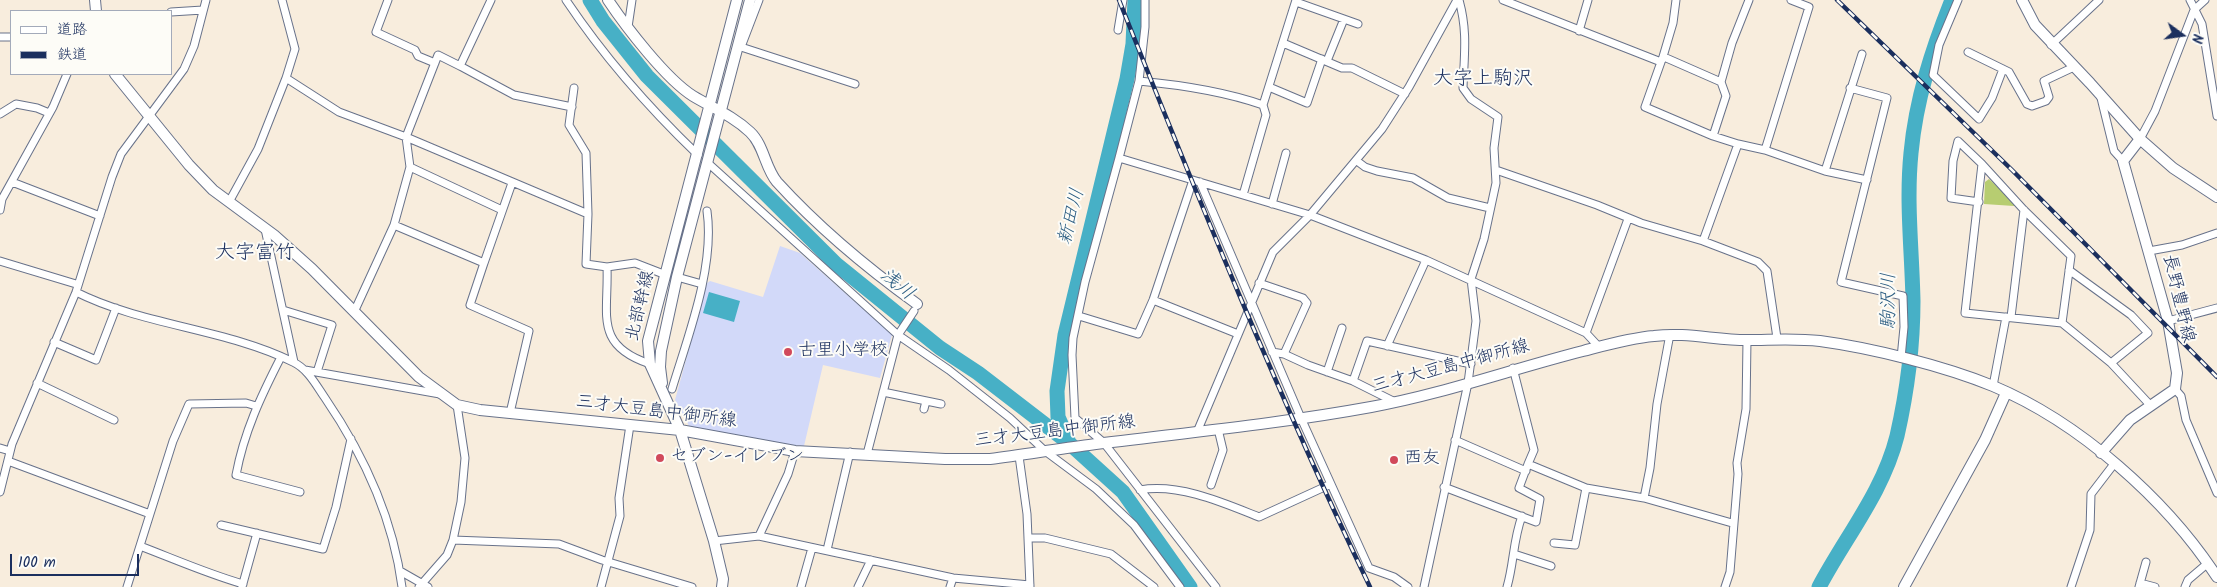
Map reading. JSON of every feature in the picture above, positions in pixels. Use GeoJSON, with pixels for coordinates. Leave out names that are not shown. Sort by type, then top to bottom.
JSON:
{"type":"FeatureCollection","features":[{"type":"Feature","properties":{"kind":"main road"},"geometry":{"type":"LineString","coordinates":[[608,0],[645,49],[679,84],[692,96],[720,110],[753,134],[776,180],[826,231],[916,307]]}},
{"type":"Feature","properties":{"kind":"main road"},"geometry":{"type":"LineString","coordinates":[[710,105],[737,0]]}},
{"type":"Feature","properties":{"kind":"main road"},"geometry":{"type":"LineString","coordinates":[[720,110],[750,0]]}},
{"type":"Feature","properties":{"kind":"main road"},"geometry":{"type":"LineString","coordinates":[[2022,0],[2035,26],[2140,139],[2173,168],[2217,197]]}},
{"type":"Feature","properties":{"kind":"main road","name":"三才大豆島中御所線"},"geometry":{"type":"LineString","coordinates":[[116,75],[148,117],[189,165],[229,202],[265,228],[312,269],[355,310],[419,377],[457,405],[480,410],[680,430],[795,451],[830,454],[850,452],[945,459],[990,459],[1090,444],[1301,418],[1395,402],[1468,383],[1513,368],[1599,347],[1638,338],[1687,334],[1747,340],[1777,338],[1820,341],[1906,360],[1992,386],[2037,409],[2101,453]]}},
{"type":"Feature","properties":{"kind":"main road","name":"北部幹線"},"geometry":{"type":"LineString","coordinates":[[668,403],[650,364],[648,350],[649,331],[666,275],[710,105]]}},
{"type":"Feature","properties":{"kind":"main road","name":"北部幹線"},"geometry":{"type":"LineString","coordinates":[[668,403],[662,382],[660,359],[677,277],[709,160],[720,110]]}},
{"type":"Feature","properties":{"kind":"main road"},"geometry":{"type":"LineString","coordinates":[[2123,162],[2140,139]]}},
{"type":"Feature","properties":{"kind":"main road","name":"長野豊野線"},"geometry":{"type":"LineString","coordinates":[[2123,162],[2168,322],[2177,373],[2175,389]]}},
{"type":"Feature","properties":{"kind":"main road"},"geometry":{"type":"LineString","coordinates":[[2175,389],[2130,420],[2101,453],[2172,515],[2217,577]]}},
{"type":"Feature","properties":{"kind":"main road"},"geometry":{"type":"LineString","coordinates":[[1904,587],[1985,440],[2006,393]]}},
{"type":"Feature","properties":{"kind":"main road"},"geometry":{"type":"LineString","coordinates":[[668,403],[680,430],[714,542],[723,579],[722,587]]}},
{"type":"Feature","properties":{"kind":"street"},"geometry":{"type":"LineString","coordinates":[[0,492],[10,451],[76,288],[121,154],[184,69],[194,46],[206,0]]}},
{"type":"Feature","properties":{"kind":"street"},"geometry":{"type":"LineString","coordinates":[[229,202],[258,149],[286,78],[295,49],[282,0]]}},
{"type":"Feature","properties":{"kind":"street"},"geometry":{"type":"LineString","coordinates":[[388,0],[376,32],[415,50],[418,56],[435,63]]}},
{"type":"Feature","properties":{"kind":"street"},"geometry":{"type":"LineString","coordinates":[[460,66],[491,0]]}},
{"type":"Feature","properties":{"kind":"street"},"geometry":{"type":"LineString","coordinates":[[566,0],[588,33],[628,83],[699,149]]}},
{"type":"Feature","properties":{"kind":"street"},"geometry":{"type":"LineString","coordinates":[[628,27],[632,0]]}},
{"type":"Feature","properties":{"kind":"street"},"geometry":{"type":"LineString","coordinates":[[758,0],[741,47],[855,84]]}},
{"type":"Feature","properties":{"kind":"street"},"geometry":{"type":"LineString","coordinates":[[1118,30],[1123,0]]}},
{"type":"Feature","properties":{"kind":"street"},"geometry":{"type":"LineString","coordinates":[[1145,0],[1139,81],[1085,282],[1073,338],[1075,418],[1104,443],[1216,587]]}},
{"type":"Feature","properties":{"kind":"street"},"geometry":{"type":"LineString","coordinates":[[1197,432],[1273,252],[1310,215],[1357,161],[1405,94],[1458,0]]}},
{"type":"Feature","properties":{"kind":"street"},"geometry":{"type":"LineString","coordinates":[[1424,587],[1471,364],[1476,321],[1471,279],[1484,239],[1496,183],[1494,148],[1498,117],[1471,99],[1463,88],[1466,42],[1464,18],[1458,0]]}},
{"type":"Feature","properties":{"kind":"street"},"geometry":{"type":"LineString","coordinates":[[1504,0],[1579,31],[1662,59],[1721,82]]}},
{"type":"Feature","properties":{"kind":"street"},"geometry":{"type":"LineString","coordinates":[[1579,31],[1588,0]]}},
{"type":"Feature","properties":{"kind":"street"},"geometry":{"type":"LineString","coordinates":[[1676,0],[1673,23],[1645,107],[1713,136],[1765,150],[1825,171],[1867,180]]}},
{"type":"Feature","properties":{"kind":"street"},"geometry":{"type":"LineString","coordinates":[[1713,136],[1726,96],[1721,82],[1732,43],[1749,0]]}},
{"type":"Feature","properties":{"kind":"street"},"geometry":{"type":"LineString","coordinates":[[1765,150],[1809,7],[1792,0]]}},
{"type":"Feature","properties":{"kind":"street"},"geometry":{"type":"LineString","coordinates":[[1958,0],[1939,45],[1933,75],[1979,119],[1992,98],[2003,69]]}},
{"type":"Feature","properties":{"kind":"street"},"geometry":{"type":"LineString","coordinates":[[2052,44],[2100,0]]}},
{"type":"Feature","properties":{"kind":"street"},"geometry":{"type":"LineString","coordinates":[[2190,0],[2202,24],[2217,116]]}},
{"type":"Feature","properties":{"kind":"street"},"geometry":{"type":"LineString","coordinates":[[2140,139],[2155,111],[2194,10],[2205,0]]}},
{"type":"Feature","properties":{"kind":"street"},"geometry":{"type":"LineString","coordinates":[[1243,194],[1266,115],[1263,105],[1296,1],[1358,24]]}},
{"type":"Feature","properties":{"kind":"street"},"geometry":{"type":"LineString","coordinates":[[172,12],[203,10]]}},
{"type":"Feature","properties":{"kind":"street"},"geometry":{"type":"LineString","coordinates":[[1269,86],[1308,103],[1324,60],[1344,19]]}},
{"type":"Feature","properties":{"kind":"street"},"geometry":{"type":"LineString","coordinates":[[1283,42],[1342,68],[1352,68],[1405,94]]}},
{"type":"Feature","properties":{"kind":"street"},"geometry":{"type":"LineString","coordinates":[[1968,52],[2009,72],[2027,104],[2032,106],[2046,101],[2050,97],[2044,81],[2074,67]]}},
{"type":"Feature","properties":{"kind":"street"},"geometry":{"type":"LineString","coordinates":[[1825,171],[1862,54]]}},
{"type":"Feature","properties":{"kind":"street"},"geometry":{"type":"LineString","coordinates":[[355,310],[394,225],[410,167],[406,137],[438,55],[514,95],[572,107]]}},
{"type":"Feature","properties":{"kind":"street"},"geometry":{"type":"LineString","coordinates":[[0,210],[2,199],[49,113],[67,75]]}},
{"type":"Feature","properties":{"kind":"street"},"geometry":{"type":"LineString","coordinates":[[286,78],[339,112],[406,137],[588,214]]}},
{"type":"Feature","properties":{"kind":"street"},"geometry":{"type":"LineString","coordinates":[[1139,81],[1178,84],[1225,94],[1263,105]]}},
{"type":"Feature","properties":{"kind":"street"},"geometry":{"type":"LineString","coordinates":[[574,88],[570,125],[586,153],[588,214],[586,264],[607,267],[635,262],[666,275]]}},
{"type":"Feature","properties":{"kind":"street"},"geometry":{"type":"LineString","coordinates":[[1850,88],[1887,98],[1841,282],[1903,296],[1906,360]]}},
{"type":"Feature","properties":{"kind":"street"},"geometry":{"type":"LineString","coordinates":[[2102,98],[2114,151],[2123,162]]}},
{"type":"Feature","properties":{"kind":"street"},"geometry":{"type":"LineString","coordinates":[[0,114],[16,104],[37,108],[49,113]]}},
{"type":"Feature","properties":{"kind":"street"},"geometry":{"type":"LineString","coordinates":[[1979,202],[1951,198],[1953,162],[1958,141],[2071,256],[2062,324]]}},
{"type":"Feature","properties":{"kind":"street"},"geometry":{"type":"LineString","coordinates":[[1703,241],[1738,144]]}},
{"type":"Feature","properties":{"kind":"street"},"geometry":{"type":"LineString","coordinates":[[1272,204],[1286,153]]}},
{"type":"Feature","properties":{"kind":"street"},"geometry":{"type":"LineString","coordinates":[[1119,158],[1310,215],[1426,260],[1586,333],[1599,347]]}},
{"type":"Feature","properties":{"kind":"street"},"geometry":{"type":"LineString","coordinates":[[709,160],[900,333],[1010,418],[1096,489],[1134,525],[1180,587]]}},
{"type":"Feature","properties":{"kind":"street"},"geometry":{"type":"LineString","coordinates":[[1357,161],[1365,167],[1377,171],[1413,178],[1448,198],[1490,208]]}},
{"type":"Feature","properties":{"kind":"street"},"geometry":{"type":"LineString","coordinates":[[1982,164],[1965,313],[2062,324],[2111,363],[2151,406]]}},
{"type":"Feature","properties":{"kind":"street"},"geometry":{"type":"LineString","coordinates":[[410,167],[502,210]]}},
{"type":"Feature","properties":{"kind":"street"},"geometry":{"type":"LineString","coordinates":[[1496,170],[1598,205],[1628,219],[1703,241],[1758,262],[1767,270],[1777,338]]}},
{"type":"Feature","properties":{"kind":"street"},"geometry":{"type":"LineString","coordinates":[[1079,316],[1138,334],[1153,300],[1196,181]]}},
{"type":"Feature","properties":{"kind":"street"},"geometry":{"type":"LineString","coordinates":[[1196,181],[1369,568],[1394,577],[1408,587]]}},
{"type":"Feature","properties":{"kind":"street"},"geometry":{"type":"LineString","coordinates":[[12,182],[100,216]]}},
{"type":"Feature","properties":{"kind":"street"},"geometry":{"type":"LineString","coordinates":[[510,413],[529,331],[470,305],[512,183]]}},
{"type":"Feature","properties":{"kind":"street"},"geometry":{"type":"LineString","coordinates":[[1992,386],[2009,317],[2024,210]]}},
{"type":"Feature","properties":{"kind":"street"},"geometry":{"type":"LineString","coordinates":[[672,389],[702,284],[709,226],[707,211]]}},
{"type":"Feature","properties":{"kind":"street"},"geometry":{"type":"LineString","coordinates":[[1586,333],[1628,219]]}},
{"type":"Feature","properties":{"kind":"street"},"geometry":{"type":"LineString","coordinates":[[394,225],[484,264]]}},
{"type":"Feature","properties":{"kind":"street"},"geometry":{"type":"LineString","coordinates":[[265,228],[294,362]]}},
{"type":"Feature","properties":{"kind":"street"},"geometry":{"type":"LineString","coordinates":[[2149,251],[2182,245],[2217,233]]}},
{"type":"Feature","properties":{"kind":"street"},"geometry":{"type":"LineString","coordinates":[[0,260],[76,288],[116,308],[221,337],[294,362],[305,370],[351,439],[377,492],[400,571],[402,587]]}},
{"type":"Feature","properties":{"kind":"street"},"geometry":{"type":"LineString","coordinates":[[1387,346],[1426,260]]}},
{"type":"Feature","properties":{"kind":"street"},"geometry":{"type":"LineString","coordinates":[[607,267],[605,318],[609,335],[634,359],[650,364]]}},
{"type":"Feature","properties":{"kind":"street"},"geometry":{"type":"LineString","coordinates":[[2069,270],[2131,315],[2148,333],[2111,363]]}},
{"type":"Feature","properties":{"kind":"street"},"geometry":{"type":"LineString","coordinates":[[677,277],[702,284]]}},
{"type":"Feature","properties":{"kind":"street"},"geometry":{"type":"LineString","coordinates":[[1259,283],[1303,298],[1307,303],[1284,354]]}},
{"type":"Feature","properties":{"kind":"street"},"geometry":{"type":"LineString","coordinates":[[1153,300],[1238,334]]}},
{"type":"Feature","properties":{"kind":"street"},"geometry":{"type":"LineString","coordinates":[[867,454],[900,333],[916,307]]}},
{"type":"Feature","properties":{"kind":"street"},"geometry":{"type":"LineString","coordinates":[[54,342],[96,360],[116,308]]}},
{"type":"Feature","properties":{"kind":"street"},"geometry":{"type":"LineString","coordinates":[[2168,322],[2184,319],[2217,308]]}},
{"type":"Feature","properties":{"kind":"street"},"geometry":{"type":"LineString","coordinates":[[283,310],[332,325],[317,372]]}},
{"type":"Feature","properties":{"kind":"street"},"geometry":{"type":"LineString","coordinates":[[1327,372],[1342,328]]}},
{"type":"Feature","properties":{"kind":"street"},"geometry":{"type":"LineString","coordinates":[[1644,498],[1650,468],[1657,404],[1670,334]]}},
{"type":"Feature","properties":{"kind":"street"},"geometry":{"type":"LineString","coordinates":[[1725,587],[1730,572],[1732,523],[1738,474],[1737,463],[1746,410],[1747,340]]}},
{"type":"Feature","properties":{"kind":"street"},"geometry":{"type":"LineString","coordinates":[[1353,381],[1367,342],[1471,364]]}},
{"type":"Feature","properties":{"kind":"street"},"geometry":{"type":"LineString","coordinates":[[1272,352],[1284,354],[1353,381],[1395,402]]}},
{"type":"Feature","properties":{"kind":"street"},"geometry":{"type":"LineString","coordinates":[[281,357],[256,406],[243,440],[236,475],[300,492]]}},
{"type":"Feature","properties":{"kind":"street"},"geometry":{"type":"LineString","coordinates":[[1444,486],[1536,522],[1540,499],[1519,488],[1534,450],[1513,368]]}},
{"type":"Feature","properties":{"kind":"street"},"geometry":{"type":"LineString","coordinates":[[305,370],[440,394]]}},
{"type":"Feature","properties":{"kind":"street"},"geometry":{"type":"LineString","coordinates":[[36,383],[114,420]]}},
{"type":"Feature","properties":{"kind":"street"},"geometry":{"type":"LineString","coordinates":[[2175,389],[2181,396],[2186,420],[2217,493]]}},
{"type":"Feature","properties":{"kind":"street"},"geometry":{"type":"LineString","coordinates":[[883,392],[941,404]]}},
{"type":"Feature","properties":{"kind":"street"},"geometry":{"type":"LineString","coordinates":[[924,409],[926,401]]}},
{"type":"Feature","properties":{"kind":"street"},"geometry":{"type":"LineString","coordinates":[[127,587],[173,441],[189,404],[246,403],[256,406]]}},
{"type":"Feature","properties":{"kind":"street"},"geometry":{"type":"LineString","coordinates":[[400,571],[424,586],[447,555],[453,540],[461,502],[464,458],[457,405]]}},
{"type":"Feature","properties":{"kind":"street"},"geometry":{"type":"LineString","coordinates":[[601,587],[610,562],[620,516],[619,498],[630,425]]}},
{"type":"Feature","properties":{"kind":"street"},"geometry":{"type":"LineString","coordinates":[[1211,485],[1223,450],[1218,429]]}},
{"type":"Feature","properties":{"kind":"street"},"geometry":{"type":"LineString","coordinates":[[221,525],[323,549],[338,498],[351,439]]}},
{"type":"Feature","properties":{"kind":"street"},"geometry":{"type":"LineString","coordinates":[[1455,440],[1586,488],[1644,498],[1732,523]]}},
{"type":"Feature","properties":{"kind":"street"},"geometry":{"type":"LineString","coordinates":[[0,448],[10,451]]}},
{"type":"Feature","properties":{"kind":"street"},"geometry":{"type":"LineString","coordinates":[[759,536],[788,474],[795,451]]}},
{"type":"Feature","properties":{"kind":"street"},"geometry":{"type":"LineString","coordinates":[[827,550],[850,452]]}},
{"type":"Feature","properties":{"kind":"street"},"geometry":{"type":"LineString","coordinates":[[714,542],[759,536],[953,578],[1004,585],[1030,586],[1029,538],[1018,456]]}},
{"type":"Feature","properties":{"kind":"street"},"geometry":{"type":"LineString","coordinates":[[8,461],[150,514]]}},
{"type":"Feature","properties":{"kind":"street"},"geometry":{"type":"LineString","coordinates":[[2071,587],[2090,530],[2091,494],[2114,464]]}},
{"type":"Feature","properties":{"kind":"street"},"geometry":{"type":"LineString","coordinates":[[1140,490],[1153,488],[1173,490],[1223,503],[1259,518],[1331,484]]}},
{"type":"Feature","properties":{"kind":"street"},"geometry":{"type":"LineString","coordinates":[[1554,543],[1575,545],[1586,488]]}},
{"type":"Feature","properties":{"kind":"street"},"geometry":{"type":"LineString","coordinates":[[1507,587],[1514,554],[1514,537],[1522,516]]}},
{"type":"Feature","properties":{"kind":"street"},"geometry":{"type":"LineString","coordinates":[[140,546],[202,572],[243,586],[257,533]]}},
{"type":"Feature","properties":{"kind":"street"},"geometry":{"type":"LineString","coordinates":[[1029,538],[1045,538],[1111,554],[1154,587]]}},
{"type":"Feature","properties":{"kind":"street"},"geometry":{"type":"LineString","coordinates":[[453,540],[548,542],[692,587]]}},
{"type":"Feature","properties":{"kind":"street"},"geometry":{"type":"LineString","coordinates":[[801,587],[812,548]]}},
{"type":"Feature","properties":{"kind":"street"},"geometry":{"type":"LineString","coordinates":[[1514,554],[1551,566]]}},
{"type":"Feature","properties":{"kind":"street"},"geometry":{"type":"LineString","coordinates":[[858,587],[871,560]]}},
{"type":"Feature","properties":{"kind":"street"},"geometry":{"type":"LineString","coordinates":[[2146,562],[2139,585],[2155,587]]}},
{"type":"Feature","properties":{"kind":"street"},"geometry":{"type":"LineString","coordinates":[[2185,587],[2188,580],[2208,563]]}},
{"type":"Feature","properties":{"kind":"street"},"geometry":{"type":"LineString","coordinates":[[950,587],[953,578]]}},
{"type":"Feature","properties":{"kind":"shaded area","name":"古里小学校"},"geometry":{"type":"Polygon","coordinates":[[[780,246],[800,253],[892,335],[880,378],[823,365],[804,446],[772,443],[689,426],[675,400],[707,283],[710,281],[763,297],[780,246]]]}},
{"type":"Feature","properties":{"kind":"green space"},"geometry":{"type":"Polygon","coordinates":[[[1989,179],[2015,203],[2014,206],[1984,204],[1985,182],[1989,179]]]}},
{"type":"Feature","properties":{"kind":"water"},"geometry":{"type":"Polygon","coordinates":[[[709,292],[740,301],[734,322],[703,313],[709,292]]]}},
{"type":"Feature","properties":{"kind":"waterway","name":"浅川"},"geometry":{"type":"LineString","coordinates":[[590,0],[603,21],[647,76],[836,264],[940,348],[978,373],[1069,443],[1123,492],[1190,587]]}},
{"type":"Feature","properties":{"kind":"waterway","name":"新田川"},"geometry":{"type":"LineString","coordinates":[[1068,440],[1058,417],[1057,391],[1065,335],[1127,79],[1133,44],[1135,0]]}},
{"type":"Feature","properties":{"kind":"waterway","name":"駒沢川"},"geometry":{"type":"LineString","coordinates":[[1819,587],[1883,476],[1897,436],[1904,403],[1912,335],[1913,301],[1909,190],[1913,133],[1926,75],[1952,0]]}},
{"type":"Feature","properties":{"kind":"railway"},"geometry":{"type":"LineString","coordinates":[[1119,0],[1271,369],[1370,587]]}},
{"type":"Feature","properties":{"kind":"railway"},"geometry":{"type":"LineString","coordinates":[[1837,0],[2012,170],[2217,377]]}},
{"type":"Feature","properties":{"kind":"place","name":"古里小学校"},"geometry":{"type":"Point","coordinates":[788,352]}},
{"type":"Feature","properties":{"kind":"place","name":"セブン-イレブン"},"geometry":{"type":"Point","coordinates":[660,458]}},
{"type":"Feature","properties":{"kind":"place","name":"西友"},"geometry":{"type":"Point","coordinates":[1394,460]}},
{"type":"Feature","properties":{"kind":"district","name":"大字上駒沢"},"geometry":{"type":"Point","coordinates":[1483,81]}},
{"type":"Feature","properties":{"kind":"district","name":"大字富竹"},"geometry":{"type":"Point","coordinates":[255,255]}}]}
